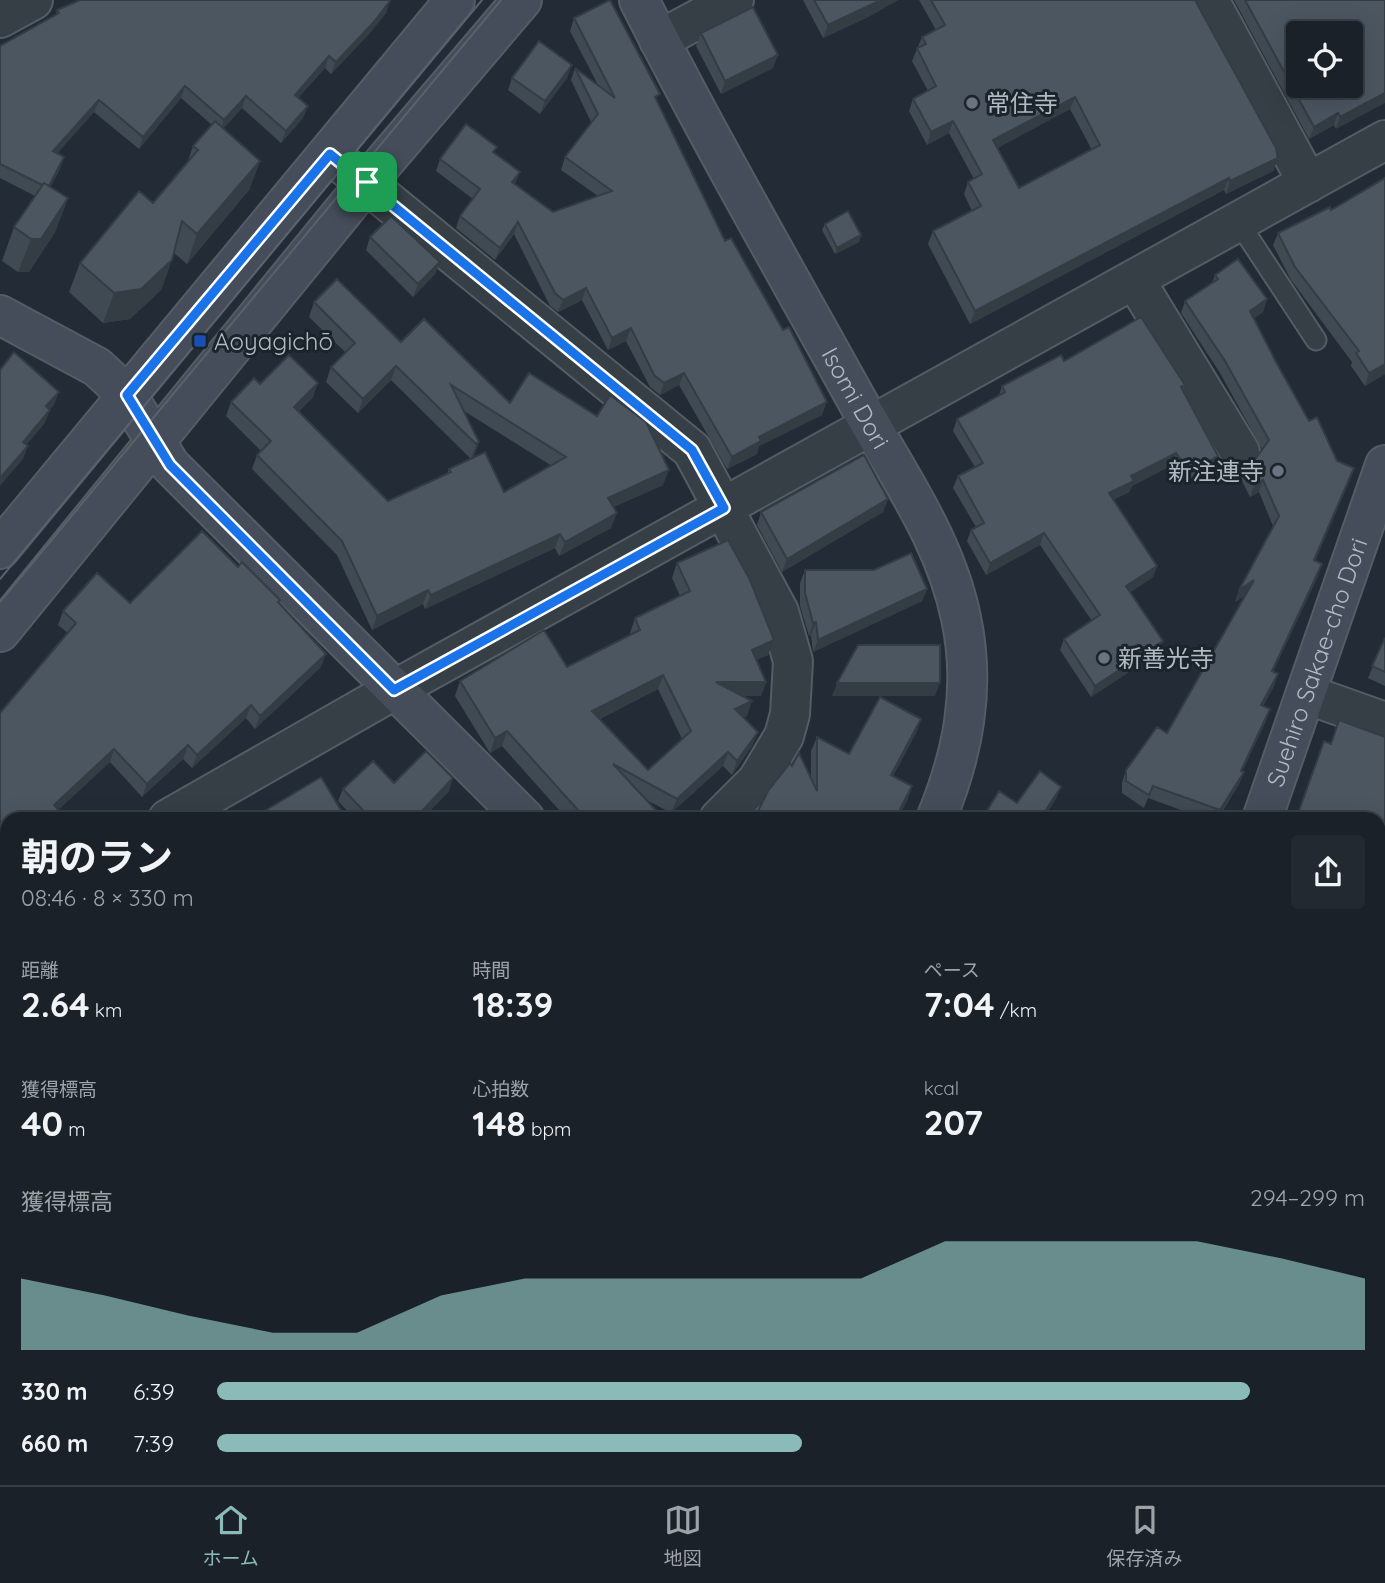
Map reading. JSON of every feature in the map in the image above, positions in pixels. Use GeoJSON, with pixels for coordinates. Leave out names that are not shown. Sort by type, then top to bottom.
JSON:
{"type":"FeatureCollection","features":[{"type":"Feature","properties":{"kind":"street"},"geometry":{"type":"LineString","coordinates":[[0,18],[33,0]]}},
{"type":"Feature","properties":{"kind":"street"},"geometry":{"type":"LineString","coordinates":[[0,549],[455,0]]}},
{"type":"Feature","properties":{"kind":"street"},"geometry":{"type":"LineString","coordinates":[[0,632],[367,182],[522,0]]}},
{"type":"Feature","properties":{"kind":"street","name":"Isomi Dori"},"geometry":{"type":"LineString","coordinates":[[639,0],[871,427],[929,526],[956,595],[965,640],[968,675],[964,734],[938,812]]}},
{"type":"Feature","properties":{"kind":"street"},"geometry":{"type":"LineString","coordinates":[[659,40],[734,0]]}},
{"type":"Feature","properties":{"kind":"street"},"geometry":{"type":"LineString","coordinates":[[1209,0],[1308,183]]}},
{"type":"Feature","properties":{"kind":"street"},"geometry":{"type":"LineString","coordinates":[[185,812],[394,690],[1385,140]]}},
{"type":"Feature","properties":{"kind":"street"},"geometry":{"type":"LineString","coordinates":[[330,154],[692,450],[779,612],[793,661],[787,725],[773,758],[757,781],[726,812]]}},
{"type":"Feature","properties":{"kind":"street"},"geometry":{"type":"LineString","coordinates":[[1135,280],[1240,452]]}},
{"type":"Feature","properties":{"kind":"street"},"geometry":{"type":"LineString","coordinates":[[0,315],[97,367],[127,395],[170,465],[394,690],[510,812]]}},
{"type":"Feature","properties":{"kind":"street","name":"Suehiro Sakae-cho Dori"},"geometry":{"type":"LineString","coordinates":[[1264,812],[1385,465]]}},
{"type":"Feature","properties":{"kind":"street"},"geometry":{"type":"LineString","coordinates":[[1306,694],[1385,722]]}},
{"type":"Feature","properties":{"kind":"lane"},"geometry":{"type":"LineString","coordinates":[[1239,223],[1315,340]]}},
{"type":"Feature","properties":{"kind":"building"},"geometry":{"type":"Polygon","coordinates":[[[80,0],[390,1],[336,62],[329,56],[295,95],[308,106],[286,131],[246,96],[224,120],[185,86],[143,137],[99,100],[53,151],[64,157],[49,186],[44,183],[42,185],[0,164],[0,46],[59,13],[57,10],[80,0]]]}},
{"type":"Feature","properties":{"kind":"building"},"geometry":{"type":"Polygon","coordinates":[[[610,0],[660,94],[655,97],[725,241],[731,238],[783,330],[789,327],[827,402],[759,437],[761,441],[732,457],[684,373],[664,383],[654,375],[631,328],[612,338],[586,288],[563,300],[555,293],[518,222],[500,248],[460,216],[480,189],[440,159],[466,124],[497,147],[493,152],[520,172],[512,182],[553,212],[612,191],[565,157],[598,114],[575,68],[615,98],[574,18],[610,0]]]}},
{"type":"Feature","properties":{"kind":"building"},"geometry":{"type":"Polygon","coordinates":[[[814,0],[881,0],[828,25],[814,0]]]}},
{"type":"Feature","properties":{"kind":"building"},"geometry":{"type":"Polygon","coordinates":[[[931,0],[1195,0],[1276,148],[1278,158],[1230,181],[1229,178],[975,311],[933,231],[981,206],[968,182],[982,174],[953,121],[931,132],[913,99],[936,86],[917,48],[926,44],[922,37],[945,25],[931,0]],[[1075,97],[993,140],[1019,188],[1100,145],[1075,97]]]}},
{"type":"Feature","properties":{"kind":"building"},"geometry":{"type":"Polygon","coordinates":[[[1245,0],[1385,0],[1385,93],[1340,117],[1338,113],[1314,127],[1298,98],[1363,98],[1363,21],[1286,21],[1286,75],[1245,0]]]}},
{"type":"Feature","properties":{"kind":"building"},"geometry":{"type":"Polygon","coordinates":[[[753,7],[778,55],[725,81],[701,33],[753,7]]]}},
{"type":"Feature","properties":{"kind":"building"},"geometry":{"type":"Polygon","coordinates":[[[539,41],[572,65],[545,101],[512,78],[539,41]]]}},
{"type":"Feature","properties":{"kind":"building"},"geometry":{"type":"Polygon","coordinates":[[[215,121],[260,161],[197,234],[182,221],[172,260],[141,289],[114,293],[80,263],[139,191],[153,203],[198,150],[193,146],[215,121]]]}},
{"type":"Feature","properties":{"kind":"building"},"geometry":{"type":"Polygon","coordinates":[[[1385,178],[1385,364],[1369,373],[1356,353],[1359,351],[1295,267],[1278,233],[1330,207],[1331,210],[1385,178]]]}},
{"type":"Feature","properties":{"kind":"building"},"geometry":{"type":"Polygon","coordinates":[[[44,183],[68,198],[41,239],[31,239],[14,227],[44,183]]]}},
{"type":"Feature","properties":{"kind":"building"},"geometry":{"type":"Polygon","coordinates":[[[848,211],[861,235],[837,248],[825,224],[848,211]]]}},
{"type":"Feature","properties":{"kind":"building"},"geometry":{"type":"Polygon","coordinates":[[[391,216],[440,262],[418,284],[370,237],[391,216]]]}},
{"type":"Feature","properties":{"kind":"building"},"geometry":{"type":"Polygon","coordinates":[[[1238,259],[1267,299],[1250,311],[1276,362],[1309,421],[1317,417],[1337,461],[1354,468],[1314,560],[1322,564],[1272,671],[1278,674],[1261,705],[1270,709],[1241,771],[1244,772],[1220,810],[1153,786],[1149,795],[1126,781],[1126,770],[1157,727],[1167,733],[1254,580],[1239,590],[1279,516],[1263,480],[1254,485],[1243,461],[1256,458],[1269,440],[1225,361],[1185,301],[1218,279],[1215,275],[1238,259]]]}},
{"type":"Feature","properties":{"kind":"building"},"geometry":{"type":"Polygon","coordinates":[[[337,279],[401,342],[424,319],[510,403],[529,373],[597,416],[610,395],[646,422],[669,470],[608,498],[617,513],[565,542],[560,534],[431,595],[428,590],[377,616],[342,541],[257,455],[271,441],[231,402],[254,378],[260,384],[289,355],[318,383],[294,407],[388,501],[451,472],[449,469],[485,452],[504,492],[566,457],[451,385],[479,442],[476,444],[396,366],[363,399],[331,367],[355,343],[314,302],[337,279]]]}},
{"type":"Feature","properties":{"kind":"building"},"geometry":{"type":"Polygon","coordinates":[[[1141,317],[1185,385],[1181,387],[1218,456],[1198,468],[1184,465],[1176,453],[1131,476],[1134,481],[1109,493],[1157,566],[1126,586],[1163,641],[1095,686],[1064,639],[1100,615],[1044,533],[990,563],[971,530],[984,523],[958,476],[983,463],[957,419],[1005,392],[1002,386],[1061,355],[1064,361],[1141,317]]]}},
{"type":"Feature","properties":{"kind":"building"},"geometry":{"type":"Polygon","coordinates":[[[14,352],[59,392],[46,406],[50,410],[23,442],[28,446],[0,478],[0,370],[14,352]]]}},
{"type":"Feature","properties":{"kind":"building"},"geometry":{"type":"Polygon","coordinates":[[[864,455],[888,499],[787,559],[761,512],[864,455]]]}},
{"type":"Feature","properties":{"kind":"building"},"geometry":{"type":"Polygon","coordinates":[[[202,531],[238,567],[242,562],[280,600],[278,602],[326,654],[260,716],[251,705],[197,755],[188,745],[147,784],[114,749],[54,805],[60,812],[0,812],[0,713],[76,623],[63,611],[97,573],[130,603],[202,531]]]}},
{"type":"Feature","properties":{"kind":"building"},"geometry":{"type":"Polygon","coordinates":[[[728,540],[749,578],[774,640],[752,650],[766,682],[716,682],[752,701],[735,709],[758,732],[737,761],[728,752],[677,799],[613,764],[658,812],[580,812],[507,731],[495,738],[460,681],[544,630],[567,667],[640,630],[635,618],[690,591],[677,563],[728,540]],[[663,675],[592,711],[648,770],[691,731],[663,675]]]}},
{"type":"Feature","properties":{"kind":"building"},"geometry":{"type":"Polygon","coordinates":[[[911,553],[927,589],[818,640],[816,622],[813,623],[805,593],[805,570],[874,570],[911,553]]]}},
{"type":"Feature","properties":{"kind":"building"},"geometry":{"type":"Polygon","coordinates":[[[1385,638],[1385,672],[1372,666],[1385,638]]]}},
{"type":"Feature","properties":{"kind":"building"},"geometry":{"type":"Polygon","coordinates":[[[858,645],[940,645],[940,683],[837,683],[858,645]]]}},
{"type":"Feature","properties":{"kind":"building"},"geometry":{"type":"Polygon","coordinates":[[[880,697],[921,719],[891,775],[912,786],[899,812],[758,812],[768,791],[790,763],[792,766],[799,753],[817,791],[817,737],[849,754],[880,697]]]}},
{"type":"Feature","properties":{"kind":"building"},"geometry":{"type":"Polygon","coordinates":[[[1339,720],[1385,737],[1385,812],[1299,812],[1324,741],[1331,744],[1339,720]]]}},
{"type":"Feature","properties":{"kind":"building"},"geometry":{"type":"Polygon","coordinates":[[[426,751],[453,778],[421,812],[364,812],[343,789],[373,761],[394,783],[426,751]]]}},
{"type":"Feature","properties":{"kind":"building"},"geometry":{"type":"Polygon","coordinates":[[[1040,771],[1061,787],[1045,812],[986,812],[999,791],[1017,803],[1040,771]]]}},
{"type":"Feature","properties":{"kind":"building"},"geometry":{"type":"Polygon","coordinates":[[[321,777],[342,812],[263,812],[321,777]]]}},
{"type":"Feature","properties":{"kind":"tram line"},"geometry":{"type":"LineString","coordinates":[[0,579],[482,0]]}},
{"type":"Feature","properties":{"kind":"tram line"},"geometry":{"type":"LineString","coordinates":[[0,602],[501,0]]}},
{"type":"Feature","properties":{"kind":"place","name":"常住寺"},"geometry":{"type":"Point","coordinates":[972,103]}},
{"type":"Feature","properties":{"kind":"place","name":"Aoyagichō"},"geometry":{"type":"Point","coordinates":[200,341]}},
{"type":"Feature","properties":{"kind":"place","name":"新注連寺"},"geometry":{"type":"Point","coordinates":[1278,471]}},
{"type":"Feature","properties":{"kind":"place","name":"新善光寺"},"geometry":{"type":"Point","coordinates":[1104,658]}},
{"type":"Feature","properties":{"kind":"route"},"geometry":{"type":"LineString","coordinates":[[330,154],[367,182],[692,450],[724,508],[394,690],[170,465],[127,395],[330,154]]}}]}
